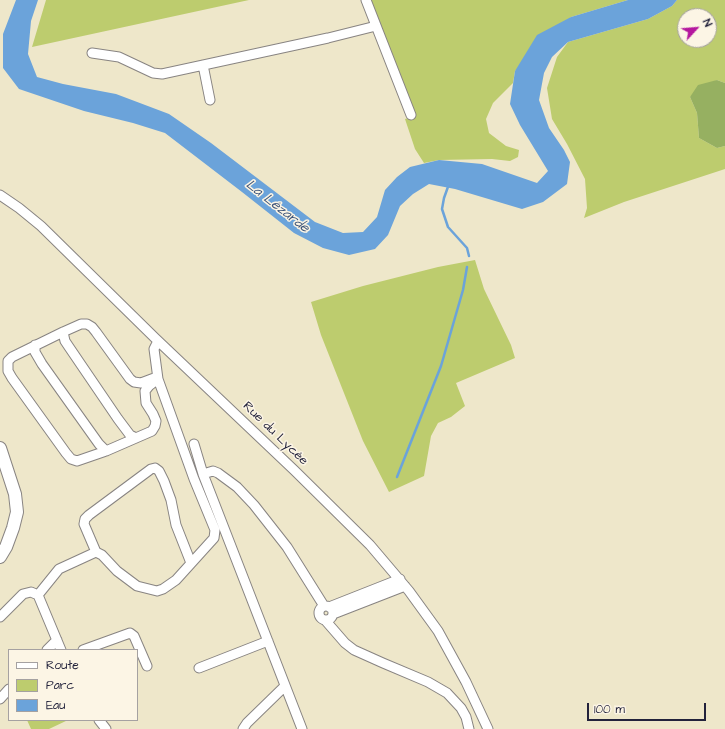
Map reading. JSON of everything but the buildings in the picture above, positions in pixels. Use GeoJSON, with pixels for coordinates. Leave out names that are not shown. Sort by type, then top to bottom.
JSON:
{"type":"FeatureCollection","features":[{"type":"Feature","properties":{"kind":"main road"},"geometry":{"type":"LineString","coordinates":[[0,448],[8,468],[15,494],[17,512],[6,547],[0,557]]}},
{"type":"Feature","properties":{"kind":"street"},"geometry":{"type":"LineString","coordinates":[[366,0],[412,115]]}},
{"type":"Feature","properties":{"kind":"street"},"geometry":{"type":"LineString","coordinates":[[92,53],[120,57],[154,73],[162,74],[328,38],[376,26]]}},
{"type":"Feature","properties":{"kind":"street"},"geometry":{"type":"LineString","coordinates":[[203,65],[210,100]]}},
{"type":"Feature","properties":{"kind":"street","name":"Rue du Lycée"},"geometry":{"type":"LineString","coordinates":[[0,195],[41,226],[370,545],[419,604],[448,649],[466,682],[488,729]]}},
{"type":"Feature","properties":{"kind":"street"},"geometry":{"type":"LineString","coordinates":[[81,324],[87,324],[92,326],[130,379],[134,382],[141,383],[158,378],[149,386],[145,397],[146,403],[156,421],[152,431],[106,451],[77,461],[71,459],[66,454],[12,378],[8,371],[8,361],[12,356],[63,332],[81,324]]}},
{"type":"Feature","properties":{"kind":"street"},"geometry":{"type":"LineString","coordinates":[[63,332],[69,347],[118,419],[130,435],[136,438]]}},
{"type":"Feature","properties":{"kind":"street"},"geometry":{"type":"LineString","coordinates":[[158,341],[154,349],[158,378],[194,479],[215,530],[214,538],[212,542],[191,562],[176,580],[164,589],[157,591],[137,586],[117,571],[102,555],[96,552],[84,524],[85,519],[151,469],[155,468],[159,471],[164,481],[171,500],[176,526],[191,562]]}},
{"type":"Feature","properties":{"kind":"street"},"geometry":{"type":"LineString","coordinates":[[34,346],[35,352],[42,364],[99,444],[106,451]]}},
{"type":"Feature","properties":{"kind":"street"},"geometry":{"type":"LineString","coordinates":[[194,444],[203,474],[302,729]]}},
{"type":"Feature","properties":{"kind":"street"},"geometry":{"type":"LineString","coordinates":[[203,474],[213,471],[218,473],[237,487],[254,505],[287,546],[326,610],[334,631],[346,643],[354,650],[383,664],[428,682],[447,693],[461,708],[466,717],[469,729]]}},
{"type":"Feature","properties":{"kind":"street"},"geometry":{"type":"LineString","coordinates":[[38,595],[59,569],[96,552]]}},
{"type":"Feature","properties":{"kind":"street"},"geometry":{"type":"LineString","coordinates":[[326,610],[403,583]]}},
{"type":"Feature","properties":{"kind":"street"},"geometry":{"type":"LineString","coordinates":[[0,617],[23,594],[31,592],[38,595],[61,649]]}},
{"type":"Feature","properties":{"kind":"street"},"geometry":{"type":"LineString","coordinates":[[88,649],[104,646],[127,634],[132,634],[147,666]]}},
{"type":"Feature","properties":{"kind":"street"},"geometry":{"type":"LineString","coordinates":[[48,649],[57,640]]}},
{"type":"Feature","properties":{"kind":"street"},"geometry":{"type":"LineString","coordinates":[[199,668],[268,641]]}},
{"type":"Feature","properties":{"kind":"street"},"geometry":{"type":"LineString","coordinates":[[243,729],[247,722],[286,686]]}},
{"type":"Feature","properties":{"kind":"street"},"geometry":{"type":"LineString","coordinates":[[0,699],[8,690]]}},
{"type":"Feature","properties":{"kind":"street"},"geometry":{"type":"LineString","coordinates":[[100,721],[106,729]]}},
{"type":"Feature","properties":{"kind":"green space"},"geometry":{"type":"Polygon","coordinates":[[[46,0],[249,0],[32,47],[46,0]]]}},
{"type":"Feature","properties":{"kind":"green space"},"geometry":{"type":"Polygon","coordinates":[[[370,0],[628,0],[571,17],[515,71],[513,83],[493,103],[486,119],[489,133],[506,146],[519,150],[518,157],[510,161],[492,159],[439,160],[424,163],[415,149],[405,119],[414,116],[370,0]]]}},
{"type":"Feature","properties":{"kind":"green space"},"geometry":{"type":"Polygon","coordinates":[[[677,0],[725,0],[725,83],[717,80],[690,97],[697,113],[699,138],[717,148],[725,146],[725,169],[624,202],[584,218],[587,208],[585,179],[552,119],[547,88],[557,57],[568,42],[648,19],[672,6],[677,0]]]}},
{"type":"Feature","properties":{"kind":"green space"},"geometry":{"type":"Polygon","coordinates":[[[717,80],[725,83],[725,146],[717,148],[699,138],[697,113],[690,97],[698,85],[717,80]]]}},
{"type":"Feature","properties":{"kind":"green space"},"geometry":{"type":"Polygon","coordinates":[[[475,260],[484,289],[511,345],[515,358],[456,383],[465,406],[451,417],[438,423],[431,436],[424,476],[389,492],[363,441],[321,335],[311,302],[363,286],[438,267],[475,260]]]}},
{"type":"Feature","properties":{"kind":"green space"},"geometry":{"type":"Polygon","coordinates":[[[27,721],[66,721],[49,729],[31,729],[27,721]]]}},
{"type":"Feature","properties":{"kind":"water","name":"La Lézarde"},"geometry":{"type":"Polygon","coordinates":[[[16,0],[38,0],[31,21],[28,54],[37,77],[63,84],[116,94],[169,114],[211,143],[315,222],[343,233],[363,232],[377,217],[385,190],[397,177],[410,167],[439,160],[482,164],[537,183],[548,171],[520,125],[510,104],[515,71],[537,35],[571,17],[628,0],[677,0],[672,6],[648,19],[568,42],[552,57],[544,73],[539,100],[549,128],[564,150],[570,162],[567,184],[543,202],[522,209],[455,189],[429,184],[413,194],[400,206],[388,235],[375,249],[349,255],[323,248],[294,233],[165,133],[133,123],[84,111],[19,89],[3,68],[3,34],[16,0]]]}},
{"type":"Feature","properties":{"kind":"waterway"},"geometry":{"type":"LineString","coordinates":[[449,184],[442,209],[448,227],[467,248],[469,256]]}},
{"type":"Feature","properties":{"kind":"waterway"},"geometry":{"type":"LineString","coordinates":[[397,477],[441,366],[463,290],[467,267]]}}]}
